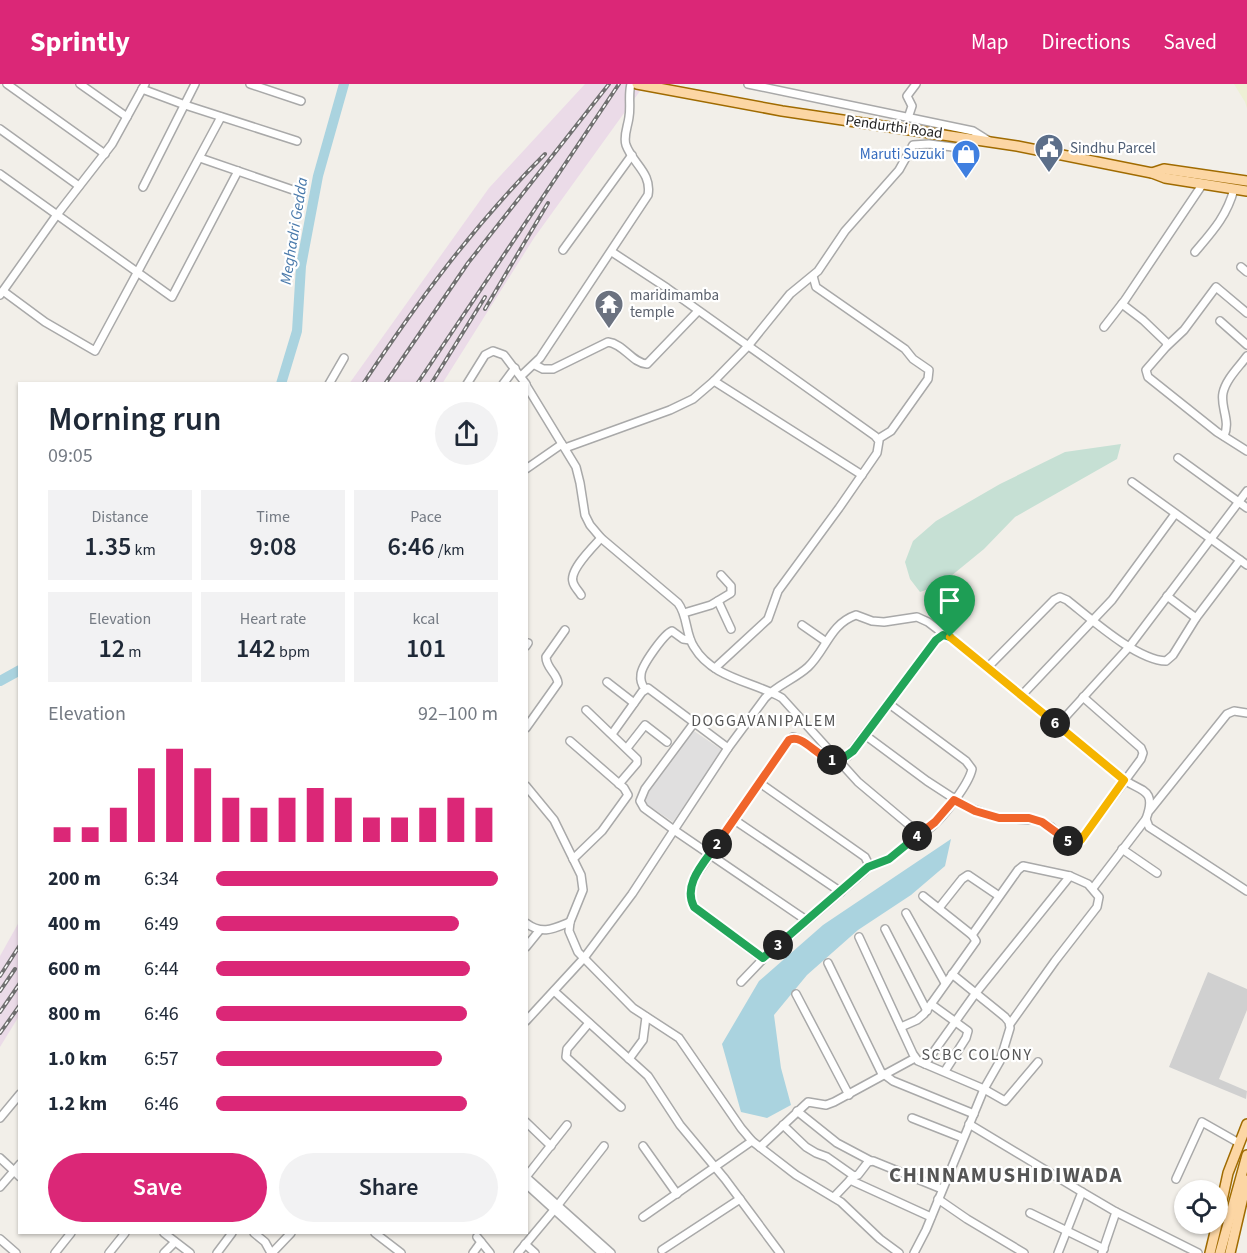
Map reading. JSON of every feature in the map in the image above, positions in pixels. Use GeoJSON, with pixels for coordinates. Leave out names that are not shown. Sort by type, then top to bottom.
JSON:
{"type":"FeatureCollection","features":[{"type":"Feature","properties":{"kind":"main road","name":"Pendurthi Road"},"geometry":{"type":"LineString","coordinates":[[637,84],[782,111],[989,141],[1152,173],[1165,178],[1247,191]]}},
{"type":"Feature","properties":{"kind":"main road","name":"Pendurthi Road"},"geometry":{"type":"LineString","coordinates":[[1152,173],[1164,169],[1247,181]]}},
{"type":"Feature","properties":{"kind":"main road"},"geometry":{"type":"LineString","coordinates":[[1226,1180],[1247,1124]]}},
{"type":"Feature","properties":{"kind":"main road"},"geometry":{"type":"LineString","coordinates":[[1220,1253],[1247,1155]]}},
{"type":"Feature","properties":{"kind":"main road"},"geometry":{"type":"LineString","coordinates":[[1230,1253],[1247,1180]]}},
{"type":"Feature","properties":{"kind":"main road"},"geometry":{"type":"LineString","coordinates":[[1210,1253],[1215,1234]]}},
{"type":"Feature","properties":{"kind":"street"},"geometry":{"type":"LineString","coordinates":[[7,84],[105,154]]}},
{"type":"Feature","properties":{"kind":"street"},"geometry":{"type":"LineString","coordinates":[[80,84],[127,117]]}},
{"type":"Feature","properties":{"kind":"street"},"geometry":{"type":"LineString","coordinates":[[143,187],[195,84]]}},
{"type":"Feature","properties":{"kind":"street"},"geometry":{"type":"LineString","coordinates":[[249,84],[301,101]]}},
{"type":"Feature","properties":{"kind":"street"},"geometry":{"type":"LineString","coordinates":[[521,376],[535,364],[648,195],[647,178],[625,141],[631,84]]}},
{"type":"Feature","properties":{"kind":"street"},"geometry":{"type":"LineString","coordinates":[[748,84],[973,131],[989,141]]}},
{"type":"Feature","properties":{"kind":"street"},"geometry":{"type":"LineString","coordinates":[[908,118],[912,105],[907,96],[916,84]]}},
{"type":"Feature","properties":{"kind":"street"},"geometry":{"type":"LineString","coordinates":[[220,117],[95,351],[1,293],[56,216],[105,154],[144,86],[185,105],[297,141]]}},
{"type":"Feature","properties":{"kind":"street"},"geometry":{"type":"LineString","coordinates":[[0,129],[80,186]]}},
{"type":"Feature","properties":{"kind":"street"},"geometry":{"type":"LineString","coordinates":[[528,468],[564,446],[670,410],[693,399],[748,346],[781,304],[813,276],[850,226],[899,170],[913,146],[929,144],[968,149],[976,140]]}},
{"type":"Feature","properties":{"kind":"street"},"geometry":{"type":"LineString","coordinates":[[563,250],[632,155]]}},
{"type":"Feature","properties":{"kind":"street"},"geometry":{"type":"LineString","coordinates":[[200,158],[293,190]]}},
{"type":"Feature","properties":{"kind":"street"},"geometry":{"type":"LineString","coordinates":[[0,174],[172,297],[238,171]]}},
{"type":"Feature","properties":{"kind":"street"},"geometry":{"type":"LineString","coordinates":[[1104,327],[1202,185]]}},
{"type":"Feature","properties":{"kind":"street"},"geometry":{"type":"LineString","coordinates":[[1195,252],[1225,215],[1234,189]]}},
{"type":"Feature","properties":{"kind":"street"},"geometry":{"type":"LineString","coordinates":[[612,252],[878,439],[879,447],[862,475],[778,591],[768,619],[715,668]]}},
{"type":"Feature","properties":{"kind":"street"},"geometry":{"type":"LineString","coordinates":[[813,276],[816,287],[905,349],[913,359],[930,370],[928,379],[891,432],[878,439]]}},
{"type":"Feature","properties":{"kind":"street"},"geometry":{"type":"LineString","coordinates":[[1247,313],[1216,287],[1184,330],[1148,368],[1146,375],[1224,436],[1247,451]]}},
{"type":"Feature","properties":{"kind":"street"},"geometry":{"type":"LineString","coordinates":[[1122,304],[1158,334],[1167,343],[1166,347]]}},
{"type":"Feature","properties":{"kind":"street"},"geometry":{"type":"LineString","coordinates":[[535,364],[543,369],[553,369],[608,342],[614,343],[637,361],[647,364],[698,311]]}},
{"type":"Feature","properties":{"kind":"street"},"geometry":{"type":"LineString","coordinates":[[1220,321],[1247,345]]}},
{"type":"Feature","properties":{"kind":"street"},"geometry":{"type":"LineString","coordinates":[[468,382],[485,355],[490,351],[497,351],[504,355],[525,382]]}},
{"type":"Feature","properties":{"kind":"street"},"geometry":{"type":"LineString","coordinates":[[1224,436],[1227,426],[1223,393],[1247,356]]}},
{"type":"Feature","properties":{"kind":"street"},"geometry":{"type":"LineString","coordinates":[[330,382],[344,358]]}},
{"type":"Feature","properties":{"kind":"street"},"geometry":{"type":"LineString","coordinates":[[504,382],[515,368]]}},
{"type":"Feature","properties":{"kind":"street"},"geometry":{"type":"LineString","coordinates":[[714,381],[862,475]]}},
{"type":"Feature","properties":{"kind":"street"},"geometry":{"type":"LineString","coordinates":[[528,388],[576,467],[587,522],[601,538],[672,597],[684,613],[690,640],[699,656],[732,678],[771,692],[789,704],[858,782],[914,829],[922,831]]}},
{"type":"Feature","properties":{"kind":"street"},"geometry":{"type":"LineString","coordinates":[[1178,458],[1247,508]]}},
{"type":"Feature","properties":{"kind":"street"},"geometry":{"type":"LineString","coordinates":[[988,667],[1058,597],[1067,600],[1129,646],[1154,659],[1166,661],[1173,655],[1196,618],[1244,563],[1132,482]]}},
{"type":"Feature","properties":{"kind":"street"},"geometry":{"type":"LineString","coordinates":[[1058,725],[1129,646],[1247,491]]}},
{"type":"Feature","properties":{"kind":"street"},"geometry":{"type":"LineString","coordinates":[[1022,695],[1094,621],[1129,578],[1143,555],[1175,514]]}},
{"type":"Feature","properties":{"kind":"street"},"geometry":{"type":"LineString","coordinates":[[581,595],[573,583],[573,576],[582,560],[601,538]]}},
{"type":"Feature","properties":{"kind":"street"},"geometry":{"type":"LineString","coordinates":[[684,613],[718,601],[733,591],[721,575]]}},
{"type":"Feature","properties":{"kind":"street"},"geometry":{"type":"LineString","coordinates":[[1167,596],[1196,618]]}},
{"type":"Feature","properties":{"kind":"street"},"geometry":{"type":"LineString","coordinates":[[718,601],[731,629]]}},
{"type":"Feature","properties":{"kind":"street"},"geometry":{"type":"LineString","coordinates":[[528,1019],[584,958],[632,894],[728,748],[771,692],[807,667],[836,628],[856,615],[872,621],[884,622],[917,617],[928,622],[988,667],[1124,780],[1137,785],[1150,801],[1150,810]]}},
{"type":"Feature","properties":{"kind":"street"},"geometry":{"type":"LineString","coordinates":[[802,626],[825,641]]}},
{"type":"Feature","properties":{"kind":"street"},"geometry":{"type":"LineString","coordinates":[[528,725],[558,683],[545,660],[548,651],[565,630]]}},
{"type":"Feature","properties":{"kind":"street"},"geometry":{"type":"LineString","coordinates":[[690,640],[683,639],[672,631],[664,636],[642,671],[640,679],[645,689],[653,691],[728,748]]}},
{"type":"Feature","properties":{"kind":"street"},"geometry":{"type":"LineString","coordinates":[[763,958],[694,907],[690,898],[691,886],[709,855],[786,743],[793,737],[802,740],[825,758],[837,760],[848,756],[936,640],[945,635]]}},
{"type":"Feature","properties":{"kind":"street"},"geometry":{"type":"LineString","coordinates":[[607,682],[634,704]]}},
{"type":"Feature","properties":{"kind":"street"},"geometry":{"type":"LineString","coordinates":[[612,734],[645,689]]}},
{"type":"Feature","properties":{"kind":"street"},"geometry":{"type":"LineString","coordinates":[[865,735],[954,800],[975,811],[999,818],[1029,818],[1042,822],[1066,841],[1074,843],[1081,840],[1141,759],[1143,750],[1083,697]]}},
{"type":"Feature","properties":{"kind":"street"},"geometry":{"type":"LineString","coordinates":[[741,982],[763,958],[868,867],[889,859],[935,822],[970,777],[971,766],[888,704]]}},
{"type":"Feature","properties":{"kind":"street"},"geometry":{"type":"LineString","coordinates":[[586,710],[638,761],[619,784]]}},
{"type":"Feature","properties":{"kind":"street"},"geometry":{"type":"LineString","coordinates":[[1093,888],[1146,819],[1150,810],[1227,714],[1234,711],[1247,713]]}},
{"type":"Feature","properties":{"kind":"street"},"geometry":{"type":"LineString","coordinates":[[694,723],[645,789],[640,801],[644,808],[674,831],[806,921]]}},
{"type":"Feature","properties":{"kind":"street"},"geometry":{"type":"LineString","coordinates":[[627,748],[645,725],[667,742]]}},
{"type":"Feature","properties":{"kind":"street"},"geometry":{"type":"LineString","coordinates":[[570,741],[627,793],[627,798],[602,831],[573,858]]}},
{"type":"Feature","properties":{"kind":"street"},"geometry":{"type":"LineString","coordinates":[[760,783],[865,857],[869,863],[868,867]]}},
{"type":"Feature","properties":{"kind":"street"},"geometry":{"type":"LineString","coordinates":[[528,788],[549,812],[581,875],[583,890],[570,922],[570,937],[584,958],[622,997],[646,1017],[672,1031],[683,1042],[752,1141],[803,1180],[834,1197],[899,1253]]}},
{"type":"Feature","properties":{"kind":"street"},"geometry":{"type":"LineString","coordinates":[[733,819],[841,892]]}},
{"type":"Feature","properties":{"kind":"street"},"geometry":{"type":"LineString","coordinates":[[1146,819],[1149,828],[1247,891]]}},
{"type":"Feature","properties":{"kind":"street"},"geometry":{"type":"LineString","coordinates":[[1122,849],[1156,873]]}},
{"type":"Feature","properties":{"kind":"street"},"geometry":{"type":"LineString","coordinates":[[914,1253],[984,1089],[1000,1061],[1010,1024],[1100,900],[1093,888],[1070,876],[1023,866],[972,935]]}},
{"type":"Feature","properties":{"kind":"street"},"geometry":{"type":"LineString","coordinates":[[939,908],[962,879],[968,875],[999,896]]}},
{"type":"Feature","properties":{"kind":"street"},"geometry":{"type":"LineString","coordinates":[[925,1064],[975,994],[1070,876]]}},
{"type":"Feature","properties":{"kind":"street"},"geometry":{"type":"LineString","coordinates":[[901,1027],[917,1020],[929,1007],[975,943],[972,935],[923,896]]}},
{"type":"Feature","properties":{"kind":"street"},"geometry":{"type":"LineString","coordinates":[[906,913],[945,983]]}},
{"type":"Feature","properties":{"kind":"street"},"geometry":{"type":"LineString","coordinates":[[528,945],[539,931],[570,922]]}},
{"type":"Feature","properties":{"kind":"street"},"geometry":{"type":"LineString","coordinates":[[528,924],[539,931]]}},
{"type":"Feature","properties":{"kind":"street"},"geometry":{"type":"LineString","coordinates":[[885,929],[929,1007],[966,1028],[967,1035],[945,1071]]}},
{"type":"Feature","properties":{"kind":"street"},"geometry":{"type":"LineString","coordinates":[[859,938],[915,1058],[1006,1101],[1038,1062]]}},
{"type":"Feature","properties":{"kind":"street"},"geometry":{"type":"LineString","coordinates":[[828,963],[874,1059],[885,1075],[904,1086],[974,1114]]}},
{"type":"Feature","properties":{"kind":"street"},"geometry":{"type":"LineString","coordinates":[[952,974],[1005,1017],[1010,1024]]}},
{"type":"Feature","properties":{"kind":"street"},"geometry":{"type":"LineString","coordinates":[[554,991],[648,1077],[670,1110],[780,1253]]}},
{"type":"Feature","properties":{"kind":"street"},"geometry":{"type":"LineString","coordinates":[[796,994],[849,1095]]}},
{"type":"Feature","properties":{"kind":"street"},"geometry":{"type":"LineString","coordinates":[[629,1059],[642,1040],[646,1017]]}},
{"type":"Feature","properties":{"kind":"street"},"geometry":{"type":"LineString","coordinates":[[589,1023],[567,1049],[566,1057],[621,1107]]}},
{"type":"Feature","properties":{"kind":"street"},"geometry":{"type":"LineString","coordinates":[[760,1147],[797,1111],[811,1101],[826,1105],[849,1095],[915,1058]]}},
{"type":"Feature","properties":{"kind":"street"},"geometry":{"type":"LineString","coordinates":[[0,1118],[18,1096]]}},
{"type":"Feature","properties":{"kind":"street"},"geometry":{"type":"LineString","coordinates":[[797,1111],[837,1143],[871,1161],[942,1189]]}},
{"type":"Feature","properties":{"kind":"street"},"geometry":{"type":"LineString","coordinates":[[912,1118],[963,1138]]}},
{"type":"Feature","properties":{"kind":"street"},"geometry":{"type":"LineString","coordinates":[[1176,1179],[1202,1122],[1239,1143]]}},
{"type":"Feature","properties":{"kind":"street"},"geometry":{"type":"LineString","coordinates":[[528,1124],[551,1146]]}},
{"type":"Feature","properties":{"kind":"street"},"geometry":{"type":"LineString","coordinates":[[969,1124],[1116,1212],[1198,1253]]}},
{"type":"Feature","properties":{"kind":"street"},"geometry":{"type":"LineString","coordinates":[[528,1175],[567,1125]]}},
{"type":"Feature","properties":{"kind":"street"},"geometry":{"type":"LineString","coordinates":[[783,1125],[806,1147],[827,1157],[852,1178],[931,1217]]}},
{"type":"Feature","properties":{"kind":"street"},"geometry":{"type":"LineString","coordinates":[[643,1217],[752,1141]]}},
{"type":"Feature","properties":{"kind":"street"},"geometry":{"type":"LineString","coordinates":[[518,1253],[604,1146]]}},
{"type":"Feature","properties":{"kind":"street"},"geometry":{"type":"LineString","coordinates":[[643,1146],[677,1194]]}},
{"type":"Feature","properties":{"kind":"street"},"geometry":{"type":"LineString","coordinates":[[0,1158],[17,1174],[0,1187]]}},
{"type":"Feature","properties":{"kind":"street"},"geometry":{"type":"LineString","coordinates":[[834,1197],[871,1161]]}},
{"type":"Feature","properties":{"kind":"street"},"geometry":{"type":"LineString","coordinates":[[528,1179],[602,1253]]}},
{"type":"Feature","properties":{"kind":"street"},"geometry":{"type":"LineString","coordinates":[[528,1186],[611,1253]]}},
{"type":"Feature","properties":{"kind":"street"},"geometry":{"type":"LineString","coordinates":[[1059,1253],[1082,1192]]}},
{"type":"Feature","properties":{"kind":"street"},"geometry":{"type":"LineString","coordinates":[[662,1250],[740,1199]]}},
{"type":"Feature","properties":{"kind":"street"},"geometry":{"type":"LineString","coordinates":[[938,1199],[1024,1253]]}},
{"type":"Feature","properties":{"kind":"street"},"geometry":{"type":"LineString","coordinates":[[1030,1213],[1103,1251],[1116,1212]]}},
{"type":"Feature","properties":{"kind":"street"},"geometry":{"type":"LineString","coordinates":[[56,1253],[69,1234]]}},
{"type":"Feature","properties":{"kind":"street"},"geometry":{"type":"LineString","coordinates":[[109,1253],[124,1234]]}},
{"type":"Feature","properties":{"kind":"street"},"geometry":{"type":"LineString","coordinates":[[165,1234],[190,1253]]}},
{"type":"Feature","properties":{"kind":"street"},"geometry":{"type":"LineString","coordinates":[[217,1253],[231,1234]]}},
{"type":"Feature","properties":{"kind":"street"},"geometry":{"type":"LineString","coordinates":[[255,1234],[265,1242],[272,1253],[290,1234]]}},
{"type":"Feature","properties":{"kind":"street"},"geometry":{"type":"LineString","coordinates":[[376,1234],[401,1253]]}},
{"type":"Feature","properties":{"kind":"street"},"geometry":{"type":"LineString","coordinates":[[473,1253],[478,1236]]}},
{"type":"Feature","properties":{"kind":"street"},"geometry":{"type":"LineString","coordinates":[[478,1236],[490,1253]]}},
{"type":"Feature","properties":{"kind":"street"},"geometry":{"type":"LineString","coordinates":[[0,1239],[16,1253]]}},
{"type":"Feature","properties":{"kind":"street"},"geometry":{"type":"LineString","coordinates":[[164,1253],[175,1242]]}},
{"type":"Feature","properties":{"kind":"street"},"geometry":{"type":"LineString","coordinates":[[525,1244],[535,1253]]}},
{"type":"Feature","properties":{"kind":"shaded area"},"geometry":{"type":"Polygon","coordinates":[[[585,84],[645,84],[534,238],[443,382],[350,382],[489,188],[585,84]]]}},
{"type":"Feature","properties":{"kind":"shaded area"},"geometry":{"type":"Polygon","coordinates":[[[691,729],[722,750],[673,822],[642,801],[691,729]]]}},
{"type":"Feature","properties":{"kind":"shaded area"},"geometry":{"type":"Polygon","coordinates":[[[18,924],[18,1018],[0,1047],[0,956],[18,924]]]}},
{"type":"Feature","properties":{"kind":"shaded area"},"geometry":{"type":"Polygon","coordinates":[[[1208,972],[1247,989],[1247,1010],[1219,1079],[1247,1091],[1246,1099],[1169,1067],[1208,972]]]}},
{"type":"Feature","properties":{"kind":"green space"},"geometry":{"type":"Polygon","coordinates":[[[1234,84],[1247,84],[1247,108],[1245,102],[1234,84]]]}},
{"type":"Feature","properties":{"kind":"green space"},"geometry":{"type":"Polygon","coordinates":[[[1121,444],[1117,459],[1015,517],[984,549],[940,585],[920,592],[910,579],[905,562],[913,541],[936,521],[1000,484],[1065,452],[1121,444]]]}},
{"type":"Feature","properties":{"kind":"water"},"geometry":{"type":"Polygon","coordinates":[[[951,839],[945,866],[911,895],[858,930],[807,975],[774,1015],[781,1068],[791,1105],[767,1118],[741,1112],[722,1044],[759,981],[823,925],[951,839]]]}},
{"type":"Feature","properties":{"kind":"waterway","name":"Meghadri Gedda"},"geometry":{"type":"LineString","coordinates":[[282,382],[297,331],[301,266],[318,176],[344,84]]}},
{"type":"Feature","properties":{"kind":"waterway","name":"Meghadri Gedda"},"geometry":{"type":"LineString","coordinates":[[0,681],[18,671]]}},
{"type":"Feature","properties":{"kind":"railway"},"geometry":{"type":"LineString","coordinates":[[386,382],[468,263],[609,84]]}},
{"type":"Feature","properties":{"kind":"railway"},"geometry":{"type":"LineString","coordinates":[[418,382],[619,84]]}},
{"type":"Feature","properties":{"kind":"railway"},"geometry":{"type":"LineString","coordinates":[[364,382],[448,264],[494,208],[545,154]]}},
{"type":"Feature","properties":{"kind":"railway"},"geometry":{"type":"LineString","coordinates":[[485,309],[548,203]]}},
{"type":"Feature","properties":{"kind":"railway"},"geometry":{"type":"LineString","coordinates":[[432,382],[485,297]]}},
{"type":"Feature","properties":{"kind":"railway"},"geometry":{"type":"LineString","coordinates":[[0,976],[18,948]]}},
{"type":"Feature","properties":{"kind":"railway"},"geometry":{"type":"LineString","coordinates":[[0,991],[15,969]]}},
{"type":"Feature","properties":{"kind":"railway"},"geometry":{"type":"LineString","coordinates":[[0,1012],[18,986]]}},
{"type":"Feature","properties":{"kind":"railway"},"geometry":{"type":"LineString","coordinates":[[0,1033],[18,1008]]}},
{"type":"Feature","properties":{"kind":"place","name":"Sindhu Parcel"},"geometry":{"type":"Point","coordinates":[1049,174]}},
{"type":"Feature","properties":{"kind":"place","name":"Maruti Suzuki"},"geometry":{"type":"Point","coordinates":[966,180]}},
{"type":"Feature","properties":{"kind":"place","name":"maridimamba temple"},"geometry":{"type":"Point","coordinates":[609,330]}},
{"type":"Feature","properties":{"kind":"district","name":"DOGGAVANIPALEM"},"geometry":{"type":"Point","coordinates":[764,721]}},
{"type":"Feature","properties":{"kind":"district","name":"SCBC COLONY"},"geometry":{"type":"Point","coordinates":[977,1055]}},
{"type":"Feature","properties":{"kind":"district","name":"CHINNAMUSHIDIWADA"},"geometry":{"type":"Point","coordinates":[1006,1175]}},
{"type":"Feature","properties":{"kind":"route"},"geometry":{"type":"LineString","coordinates":[[943,635],[950,637],[1124,780],[1081,840],[1078,843],[1071,843],[1042,822],[1029,818],[999,818],[975,811],[954,800],[928,829],[922,831],[889,859],[868,867],[763,958],[699,912],[690,898],[693,880],[786,743],[796,737],[830,760],[848,756],[938,637],[943,635]]}}]}
